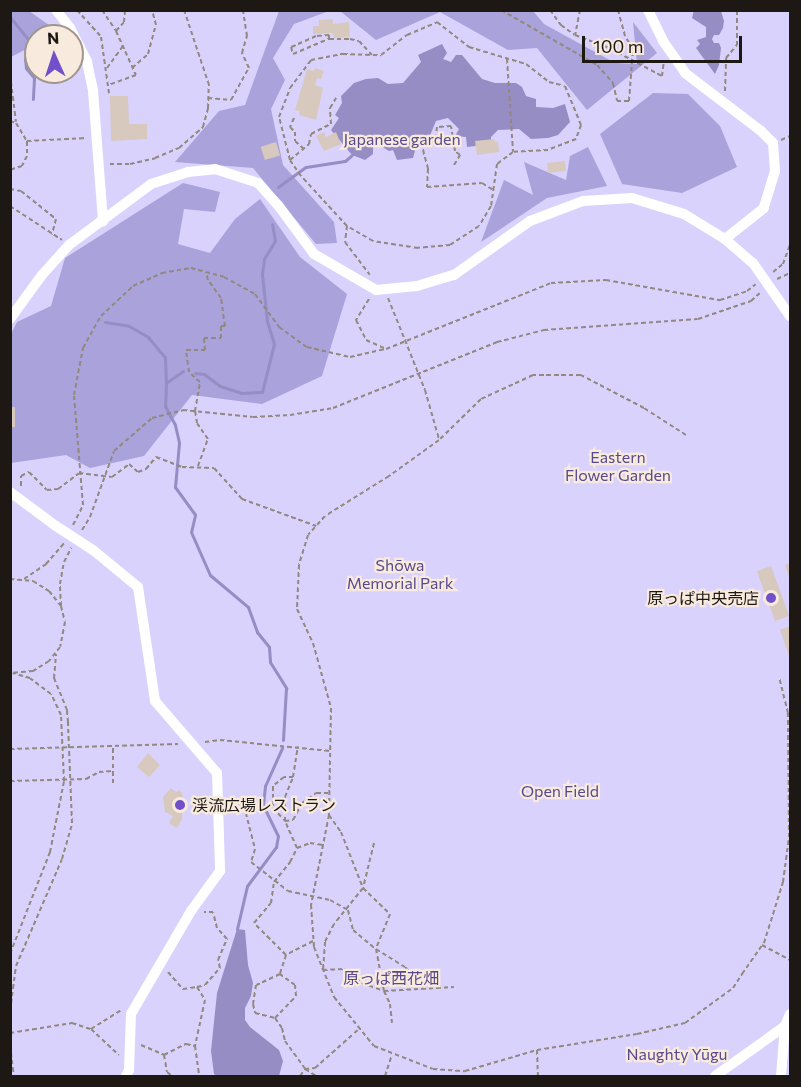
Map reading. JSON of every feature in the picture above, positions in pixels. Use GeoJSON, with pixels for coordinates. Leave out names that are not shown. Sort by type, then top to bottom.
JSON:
{"type":"FeatureCollection","features":[{"type":"Feature","properties":{"kind":"street"},"geometry":{"type":"LineString","coordinates":[[56,10],[70,28],[87,62],[93,91],[103,222]]}},
{"type":"Feature","properties":{"kind":"street"},"geometry":{"type":"LineString","coordinates":[[648,10],[671,53],[685,73],[773,143],[775,171],[764,208],[726,239]]}},
{"type":"Feature","properties":{"kind":"street"},"geometry":{"type":"LineString","coordinates":[[10,319],[42,275],[69,245],[103,222],[151,184],[188,172],[214,169],[258,183],[278,205],[314,254],[376,288],[417,286],[453,276],[530,220],[583,201],[632,198],[684,214],[726,239],[753,263],[790,316]]}},
{"type":"Feature","properties":{"kind":"street"},"geometry":{"type":"LineString","coordinates":[[11,493],[93,550],[138,587],[155,701],[217,773],[220,871],[191,911],[131,1014],[129,1074]]}},
{"type":"Feature","properties":{"kind":"street"},"geometry":{"type":"LineString","coordinates":[[781,1077],[785,1026],[790,1014]]}},
{"type":"Feature","properties":{"kind":"street"},"geometry":{"type":"LineString","coordinates":[[715,1077],[785,1026]]}},
{"type":"Feature","properties":{"kind":"path"},"geometry":{"type":"LineString","coordinates":[[76,10],[101,37],[109,93]]}},
{"type":"Feature","properties":{"kind":"path"},"geometry":{"type":"LineString","coordinates":[[116,31],[124,22],[125,10]]}},
{"type":"Feature","properties":{"kind":"path"},"geometry":{"type":"LineString","coordinates":[[132,68],[148,54],[156,26],[152,10]]}},
{"type":"Feature","properties":{"kind":"path"},"geometry":{"type":"LineString","coordinates":[[98,164],[130,164],[155,158],[179,148],[203,127],[209,85],[184,10]]}},
{"type":"Feature","properties":{"kind":"path"},"geometry":{"type":"LineString","coordinates":[[208,98],[231,100],[249,68],[242,52],[247,36],[243,10]]}},
{"type":"Feature","properties":{"kind":"path"},"geometry":{"type":"LineString","coordinates":[[501,10],[597,65],[613,83],[617,101],[629,101],[633,49],[625,36],[618,10]]}},
{"type":"Feature","properties":{"kind":"path"},"geometry":{"type":"LineString","coordinates":[[550,10],[561,25],[575,35],[632,59],[662,76],[664,71],[662,62],[671,53]]}},
{"type":"Feature","properties":{"kind":"path"},"geometry":{"type":"LineString","coordinates":[[575,35],[580,10]]}},
{"type":"Feature","properties":{"kind":"path"},"geometry":{"type":"LineString","coordinates":[[724,103],[726,58],[737,45],[737,10]]}},
{"type":"Feature","properties":{"kind":"path"},"geometry":{"type":"LineString","coordinates":[[104,12],[116,31],[136,75],[109,85]]}},
{"type":"Feature","properties":{"kind":"path"},"geometry":{"type":"LineString","coordinates":[[437,22],[469,47],[526,64],[549,82],[565,86],[581,125],[576,139],[548,150],[513,152],[497,164],[490,206],[479,226],[450,245],[418,248],[373,241],[347,226],[301,176],[290,160],[279,117],[290,88],[311,60],[343,54],[372,55],[381,55],[407,35],[437,22]]}},
{"type":"Feature","properties":{"kind":"path"},"geometry":{"type":"LineString","coordinates":[[329,39],[329,35],[316,36],[291,47],[293,54],[329,39],[359,40],[372,55]]}},
{"type":"Feature","properties":{"kind":"path"},"geometry":{"type":"LineString","coordinates":[[107,68],[123,46]]}},
{"type":"Feature","properties":{"kind":"path"},"geometry":{"type":"LineString","coordinates":[[507,58],[513,152]]}},
{"type":"Feature","properties":{"kind":"path"},"geometry":{"type":"LineString","coordinates":[[10,74],[16,123],[27,141],[27,156],[22,166],[10,170]]}},
{"type":"Feature","properties":{"kind":"path"},"geometry":{"type":"LineString","coordinates":[[290,160],[309,144],[311,134],[331,124],[330,108],[336,98]]}},
{"type":"Feature","properties":{"kind":"path"},"geometry":{"type":"LineString","coordinates":[[294,118],[290,127],[295,132],[295,141],[304,149]]}},
{"type":"Feature","properties":{"kind":"path"},"geometry":{"type":"LineString","coordinates":[[10,121],[16,123]]}},
{"type":"Feature","properties":{"kind":"path"},"geometry":{"type":"LineString","coordinates":[[454,165],[460,154],[455,151],[451,126],[437,127],[435,139],[423,150],[428,168],[427,187],[482,183],[493,190]]}},
{"type":"Feature","properties":{"kind":"path"},"geometry":{"type":"LineString","coordinates":[[27,141],[96,138]]}},
{"type":"Feature","properties":{"kind":"path"},"geometry":{"type":"LineString","coordinates":[[10,189],[21,191],[56,219],[52,234]]}},
{"type":"Feature","properties":{"kind":"path"},"geometry":{"type":"LineString","coordinates":[[10,206],[69,245]]}},
{"type":"Feature","properties":{"kind":"path"},"geometry":{"type":"LineString","coordinates":[[347,226],[345,242],[371,273],[376,288],[397,325],[425,390],[439,440]]}},
{"type":"Feature","properties":{"kind":"path"},"geometry":{"type":"LineString","coordinates":[[71,531],[83,505],[74,395],[83,348],[101,316],[133,286],[162,273],[191,268],[224,277],[255,294],[279,327],[307,347],[350,357],[386,349],[551,283],[606,280],[720,300],[747,291],[783,264],[790,245]]}},
{"type":"Feature","properties":{"kind":"path"},"geometry":{"type":"LineString","coordinates":[[198,466],[208,439],[197,423],[195,411],[200,382],[189,372],[186,350],[205,350],[204,338],[221,338],[221,326],[225,326],[221,298],[208,280],[206,272]]}},
{"type":"Feature","properties":{"kind":"path"},"geometry":{"type":"LineString","coordinates":[[773,281],[790,273]]}},
{"type":"Feature","properties":{"kind":"path"},"geometry":{"type":"LineString","coordinates":[[376,288],[356,320],[366,340],[386,349]]}},
{"type":"Feature","properties":{"kind":"path"},"geometry":{"type":"LineString","coordinates":[[79,535],[90,517],[114,451],[152,418],[176,411],[253,417],[290,415],[333,408],[497,342],[544,330],[698,320],[751,301],[766,288]]}},
{"type":"Feature","properties":{"kind":"path"},"geometry":{"type":"LineString","coordinates":[[686,435],[644,408],[581,375],[533,375],[481,399],[439,440],[389,476],[325,516],[308,535],[299,565],[297,609],[313,643],[331,708],[329,815],[311,898],[314,941],[334,997],[375,1046],[392,1055],[433,1069],[465,1071],[537,1050],[637,1034],[685,1023],[733,988],[762,945],[783,882],[789,837],[788,713],[779,678]]}},
{"type":"Feature","properties":{"kind":"path"},"geometry":{"type":"LineString","coordinates":[[79,472],[112,477],[129,464],[138,472],[146,469],[156,457],[182,467],[214,468],[242,500],[316,526]]}},
{"type":"Feature","properties":{"kind":"path"},"geometry":{"type":"LineString","coordinates":[[11,493],[21,487],[21,476],[29,472],[47,490],[58,489],[79,472]]}},
{"type":"Feature","properties":{"kind":"path"},"geometry":{"type":"LineString","coordinates":[[24,579],[46,564],[67,540]]}},
{"type":"Feature","properties":{"kind":"path"},"geometry":{"type":"LineString","coordinates":[[10,1011],[16,966],[62,859],[72,823],[67,711],[54,678],[56,654],[65,631],[61,606],[64,562],[74,544]]}},
{"type":"Feature","properties":{"kind":"path"},"geometry":{"type":"LineString","coordinates":[[10,579],[24,579],[49,591],[61,606]]}},
{"type":"Feature","properties":{"kind":"path"},"geometry":{"type":"LineString","coordinates":[[12,673],[33,671],[56,654]]}},
{"type":"Feature","properties":{"kind":"path"},"geometry":{"type":"LineString","coordinates":[[10,954],[50,852],[60,814],[64,778],[61,715],[51,694],[38,683],[12,673]]}},
{"type":"Feature","properties":{"kind":"path"},"geometry":{"type":"LineString","coordinates":[[10,749],[194,744],[220,740],[330,751]]}},
{"type":"Feature","properties":{"kind":"path"},"geometry":{"type":"LineString","coordinates":[[113,746],[113,783]]}},
{"type":"Feature","properties":{"kind":"path"},"geometry":{"type":"LineString","coordinates":[[285,821],[285,797],[293,777],[298,746]]}},
{"type":"Feature","properties":{"kind":"path"},"geometry":{"type":"LineString","coordinates":[[10,781],[86,779],[99,772],[113,771]]}},
{"type":"Feature","properties":{"kind":"path"},"geometry":{"type":"LineString","coordinates":[[293,777],[284,777],[273,786],[273,808],[285,821],[297,848]]}},
{"type":"Feature","properties":{"kind":"path"},"geometry":{"type":"LineString","coordinates":[[285,821],[293,820],[302,803],[316,793],[329,793]]}},
{"type":"Feature","properties":{"kind":"path"},"geometry":{"type":"LineString","coordinates":[[242,798],[255,849],[251,862],[288,891],[311,898],[330,900],[348,910],[353,930],[376,949],[405,967],[425,988]]}},
{"type":"Feature","properties":{"kind":"path"},"geometry":{"type":"LineString","coordinates":[[329,815],[341,832],[363,888],[390,914],[376,949],[384,991],[390,1004],[392,1023]]}},
{"type":"Feature","properties":{"kind":"path"},"geometry":{"type":"LineString","coordinates":[[286,955],[254,923],[271,903],[274,882],[290,862],[297,848],[310,843],[322,845]]}},
{"type":"Feature","properties":{"kind":"path"},"geometry":{"type":"LineString","coordinates":[[323,970],[325,942],[334,924],[348,910],[363,888],[374,843]]}},
{"type":"Feature","properties":{"kind":"path"},"geometry":{"type":"LineString","coordinates":[[160,964],[183,988],[205,985],[220,968],[218,960],[227,939],[217,928],[213,912],[191,911]]}},
{"type":"Feature","properties":{"kind":"path"},"geometry":{"type":"LineString","coordinates":[[314,941],[286,955],[280,974],[256,985],[253,1005],[255,1013],[275,1018],[282,1028],[285,1041],[305,1069],[316,1077]]}},
{"type":"Feature","properties":{"kind":"path"},"geometry":{"type":"LineString","coordinates":[[762,945],[790,960]]}},
{"type":"Feature","properties":{"kind":"path"},"geometry":{"type":"LineString","coordinates":[[323,970],[344,969],[362,983],[384,991],[406,992],[425,988],[454,987]]}},
{"type":"Feature","properties":{"kind":"path"},"geometry":{"type":"LineString","coordinates":[[275,1018],[296,996],[295,985],[280,974]]}},
{"type":"Feature","properties":{"kind":"path"},"geometry":{"type":"LineString","coordinates":[[197,987],[205,1000],[195,1046],[199,1077]]}},
{"type":"Feature","properties":{"kind":"path"},"geometry":{"type":"LineString","coordinates":[[91,1029],[116,1011],[135,1008]]}},
{"type":"Feature","properties":{"kind":"path"},"geometry":{"type":"LineString","coordinates":[[10,1033],[72,1023],[91,1029],[118,1055],[129,1074]]}},
{"type":"Feature","properties":{"kind":"path"},"geometry":{"type":"LineString","coordinates":[[305,1069],[315,1068],[360,1028]]}},
{"type":"Feature","properties":{"kind":"path"},"geometry":{"type":"LineString","coordinates":[[130,1040],[164,1055]]}},
{"type":"Feature","properties":{"kind":"path"},"geometry":{"type":"LineString","coordinates":[[164,1055],[186,1044],[195,1046]]}},
{"type":"Feature","properties":{"kind":"path"},"geometry":{"type":"LineString","coordinates":[[10,1045],[14,1077]]}},
{"type":"Feature","properties":{"kind":"path"},"geometry":{"type":"LineString","coordinates":[[537,1050],[538,1077]]}},
{"type":"Feature","properties":{"kind":"path"},"geometry":{"type":"LineString","coordinates":[[164,1055],[167,1072],[172,1077]]}},
{"type":"Feature","properties":{"kind":"path"},"geometry":{"type":"LineString","coordinates":[[385,1077],[392,1055]]}},
{"type":"Feature","properties":{"kind":"path"},"geometry":{"type":"LineString","coordinates":[[300,1077],[305,1069]]}},
{"type":"Feature","properties":{"kind":"path"},"geometry":{"type":"LineString","coordinates":[[162,1077],[167,1072]]}},
{"type":"Feature","properties":{"kind":"green space","name":"Shōwa Memorial Park"},"geometry":{"type":"Polygon","coordinates":[[[10,11],[790,11],[790,1076],[11,1076],[10,11]]]}},
{"type":"Feature","properties":{"kind":"shaded area"},"geometry":{"type":"Polygon","coordinates":[[[11,10],[29,11],[48,24],[24,24],[24,50],[11,57],[11,10]]]}},
{"type":"Feature","properties":{"kind":"shaded area"},"geometry":{"type":"Polygon","coordinates":[[[694,10],[721,11],[724,21],[723,28],[719,35],[714,35],[712,39],[714,43],[719,43],[721,48],[719,65],[715,74],[696,48],[700,44],[697,40],[706,37],[706,27],[692,18],[694,10]]]}},
{"type":"Feature","properties":{"kind":"shaded area"},"geometry":{"type":"Polygon","coordinates":[[[279,11],[329,11],[294,24],[273,58],[285,80],[271,109],[283,165],[334,222],[337,243],[316,244],[253,168],[175,162],[219,111],[245,105],[279,11]]]}},
{"type":"Feature","properties":{"kind":"shaded area"},"geometry":{"type":"Polygon","coordinates":[[[340,11],[533,11],[544,24],[615,63],[637,64],[633,22],[657,53],[587,110],[537,48],[508,50],[440,12],[376,40],[340,11]]]}},
{"type":"Feature","properties":{"kind":"shaded area"},"geometry":{"type":"Polygon","coordinates":[[[442,44],[447,53],[443,59],[451,62],[456,55],[462,55],[482,79],[495,83],[516,83],[522,87],[526,96],[536,99],[536,107],[553,108],[565,104],[570,122],[558,135],[548,138],[531,139],[519,129],[498,130],[491,137],[491,144],[467,147],[466,137],[455,136],[459,129],[448,118],[436,121],[429,138],[416,147],[413,158],[397,160],[393,150],[389,151],[379,145],[373,145],[373,154],[365,160],[352,155],[331,130],[339,118],[335,115],[342,103],[341,96],[354,83],[366,79],[378,78],[388,84],[403,83],[421,62],[418,55],[442,44]]]}},
{"type":"Feature","properties":{"kind":"shaded area"},"geometry":{"type":"Polygon","coordinates":[[[653,93],[688,94],[720,126],[737,167],[682,193],[622,184],[600,134],[653,93]]]}},
{"type":"Feature","properties":{"kind":"shaded area"},"geometry":{"type":"Polygon","coordinates":[[[588,147],[607,186],[547,198],[481,242],[504,180],[533,195],[524,162],[566,180],[570,156],[588,147]]]}},
{"type":"Feature","properties":{"kind":"shaded area"},"geometry":{"type":"Polygon","coordinates":[[[183,183],[220,192],[215,212],[184,209],[178,244],[210,253],[235,219],[260,199],[300,257],[347,294],[322,376],[262,404],[192,395],[144,456],[90,468],[66,455],[11,463],[10,336],[17,322],[51,306],[65,258],[183,183]]]}},
{"type":"Feature","properties":{"kind":"shaded area"},"geometry":{"type":"Polygon","coordinates":[[[237,929],[245,930],[248,965],[253,983],[251,996],[245,1008],[245,1020],[250,1027],[279,1050],[283,1061],[279,1076],[217,1076],[214,1074],[211,1051],[217,993],[237,929]]]}},
{"type":"Feature","properties":{"kind":"building"},"geometry":{"type":"Polygon","coordinates":[[[333,19],[333,24],[349,22],[350,37],[334,38],[333,33],[313,34],[313,26],[319,26],[319,20],[333,19]]]}},
{"type":"Feature","properties":{"kind":"building"},"geometry":{"type":"Polygon","coordinates":[[[315,68],[324,71],[321,79],[317,78],[315,85],[323,88],[316,120],[299,115],[300,111],[295,110],[307,69],[314,71],[315,68]]]}},
{"type":"Feature","properties":{"kind":"building"},"geometry":{"type":"Polygon","coordinates":[[[110,96],[128,96],[129,124],[147,124],[147,139],[111,141],[110,96]]]}},
{"type":"Feature","properties":{"kind":"building"},"geometry":{"type":"Polygon","coordinates":[[[324,132],[326,137],[336,132],[341,144],[324,151],[316,136],[324,132]]]}},
{"type":"Feature","properties":{"kind":"building"},"geometry":{"type":"Polygon","coordinates":[[[494,139],[495,142],[498,141],[499,152],[477,155],[475,141],[494,139]]]}},
{"type":"Feature","properties":{"kind":"building"},"geometry":{"type":"Polygon","coordinates":[[[276,142],[280,155],[265,160],[261,147],[276,142]]]}},
{"type":"Feature","properties":{"kind":"building"},"geometry":{"type":"Polygon","coordinates":[[[565,161],[566,171],[548,173],[547,163],[565,161]]]}},
{"type":"Feature","properties":{"kind":"building"},"geometry":{"type":"Polygon","coordinates":[[[10,407],[15,407],[15,427],[10,427],[10,407]]]}},
{"type":"Feature","properties":{"kind":"building"},"geometry":{"type":"Polygon","coordinates":[[[790,563],[790,579],[785,565],[790,563]]]}},
{"type":"Feature","properties":{"kind":"building"},"geometry":{"type":"Polygon","coordinates":[[[771,566],[789,616],[775,621],[757,571],[771,566]]]}},
{"type":"Feature","properties":{"kind":"building"},"geometry":{"type":"Polygon","coordinates":[[[790,626],[790,658],[780,630],[790,626]]]}},
{"type":"Feature","properties":{"kind":"building"},"geometry":{"type":"Polygon","coordinates":[[[148,753],[160,765],[149,777],[137,767],[148,753]]]}},
{"type":"Feature","properties":{"kind":"building"},"geometry":{"type":"Polygon","coordinates":[[[171,788],[176,792],[180,790],[183,797],[182,819],[177,828],[169,823],[173,816],[165,812],[163,797],[171,788]]]}},
{"type":"Feature","properties":{"kind":"waterway"},"geometry":{"type":"LineString","coordinates":[[10,17],[30,42],[25,59],[26,68],[34,78],[33,99]]}},
{"type":"Feature","properties":{"kind":"waterway"},"geometry":{"type":"LineString","coordinates":[[278,187],[306,167],[345,161],[352,155]]}},
{"type":"Feature","properties":{"kind":"waterway"},"geometry":{"type":"LineString","coordinates":[[195,373],[204,374],[220,386],[241,393],[262,392],[274,344],[267,321],[262,274],[264,259],[275,241],[272,224]]}},
{"type":"Feature","properties":{"kind":"waterway"},"geometry":{"type":"LineString","coordinates":[[105,322],[129,326],[148,337],[165,357],[166,382]]}},
{"type":"Feature","properties":{"kind":"waterway"},"geometry":{"type":"LineString","coordinates":[[183,371],[166,383],[165,406],[175,425],[179,443],[175,487],[195,515],[191,532],[210,575],[248,607],[257,632],[269,647],[270,662],[286,688],[283,740]]}},
{"type":"Feature","properties":{"kind":"waterway"},"geometry":{"type":"LineString","coordinates":[[237,929],[247,886],[276,847],[278,836],[263,805],[265,786],[282,748]]}},
{"type":"Feature","properties":{"kind":"place","name":"原っぱ中央売店"},"geometry":{"type":"Point","coordinates":[771,598]}},
{"type":"Feature","properties":{"kind":"place","name":"渓流広場レストラン"},"geometry":{"type":"Point","coordinates":[180,805]}},
{"type":"Feature","properties":{"kind":"park label","name":"Japanese garden"},"geometry":{"type":"Point","coordinates":[402,139]}},
{"type":"Feature","properties":{"kind":"park label","name":"Eastern Flower Garden"},"geometry":{"type":"Point","coordinates":[618,466]}},
{"type":"Feature","properties":{"kind":"park label","name":"Open Field"},"geometry":{"type":"Point","coordinates":[560,791]}},
{"type":"Feature","properties":{"kind":"park label","name":"原っぱ西花畑"},"geometry":{"type":"Point","coordinates":[391,978]}},
{"type":"Feature","properties":{"kind":"park label","name":"Naughty Yūgu"},"geometry":{"type":"Point","coordinates":[677,1054]}}]}
